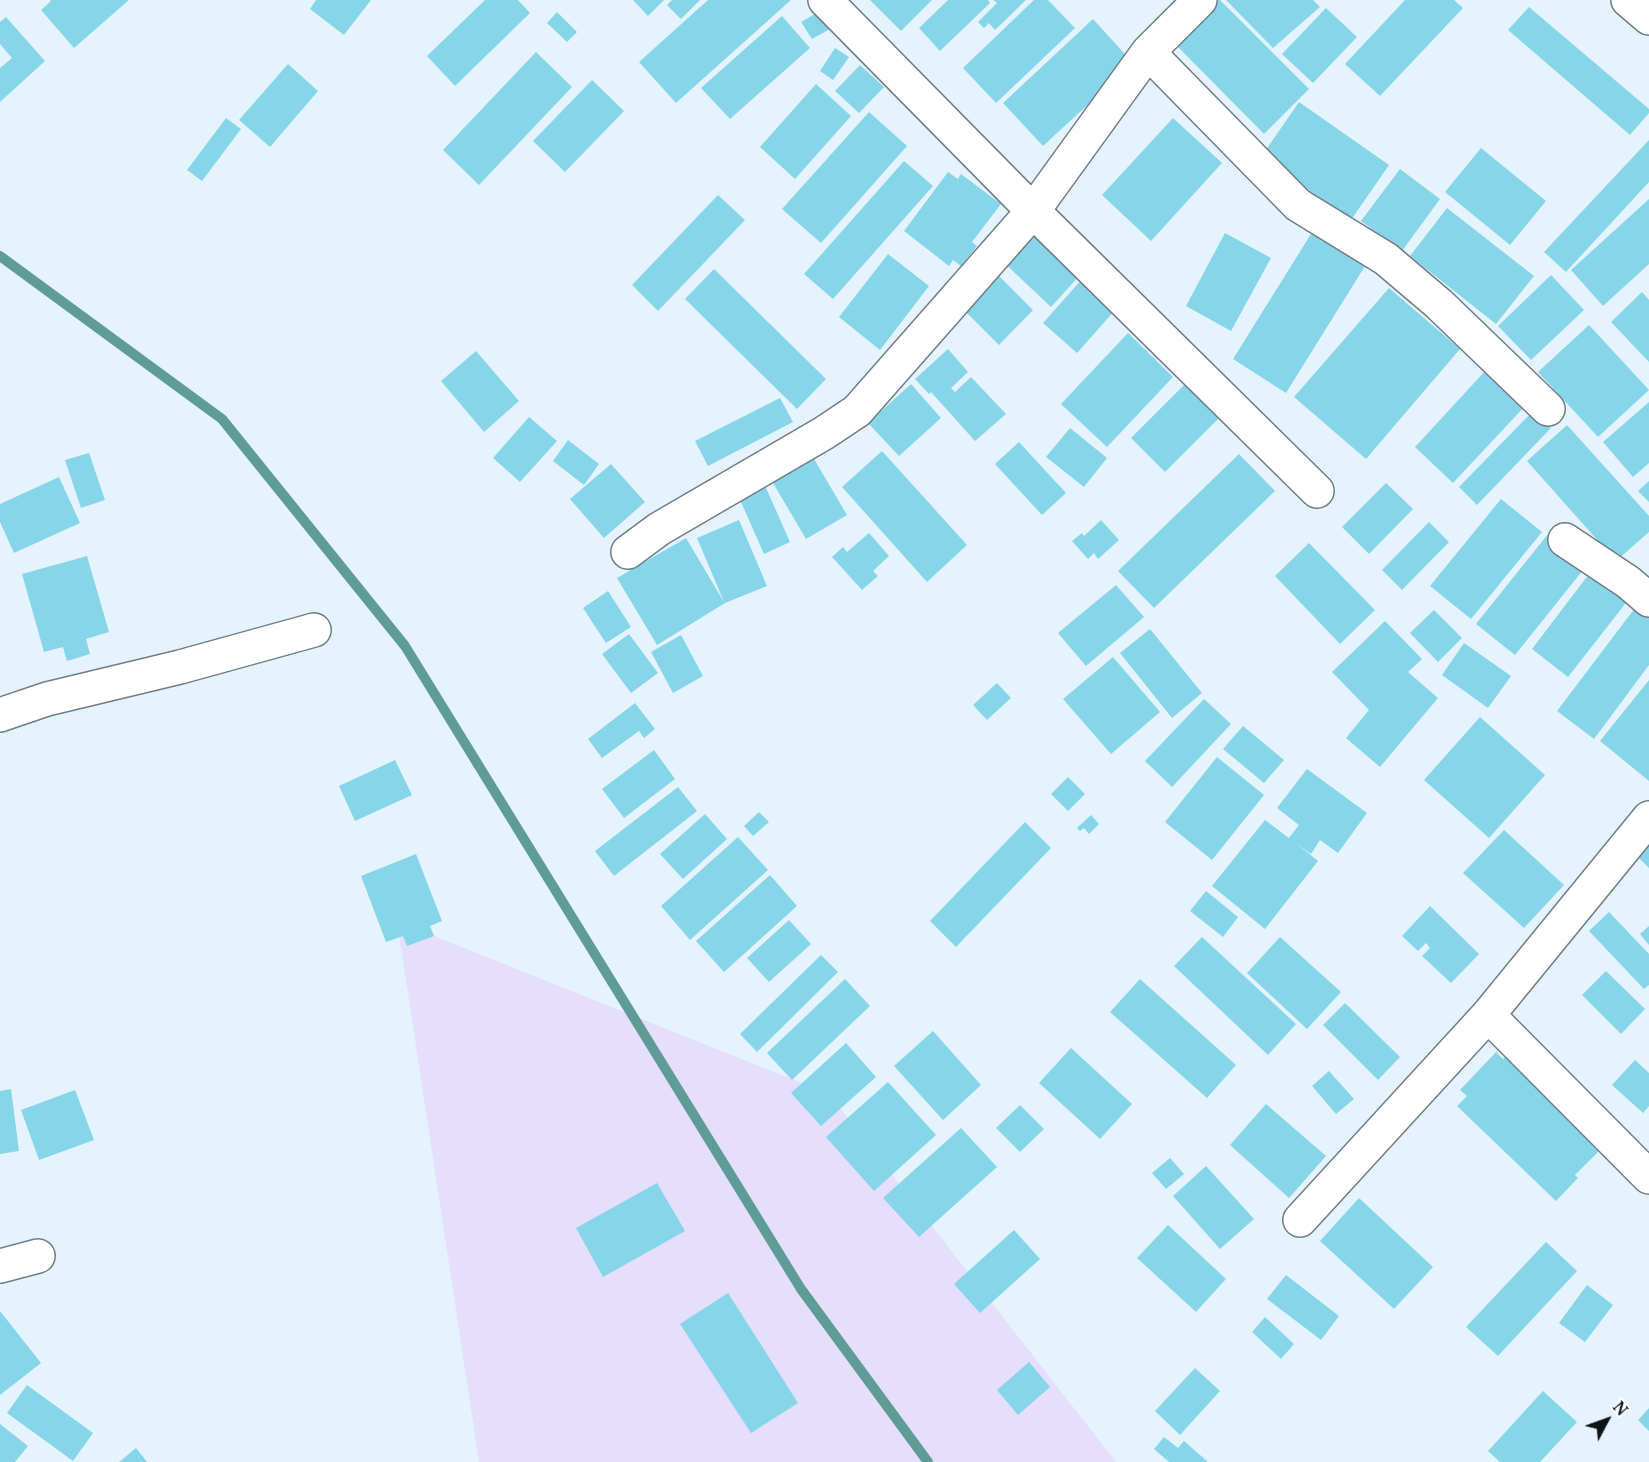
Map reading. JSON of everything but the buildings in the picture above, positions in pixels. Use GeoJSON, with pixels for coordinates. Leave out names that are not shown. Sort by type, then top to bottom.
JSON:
{"type":"FeatureCollection","features":[{"type":"Feature","properties":{"kind":"street"},"geometry":{"type":"LineString","coordinates":[[825,0],[1033,211],[1317,491]]}},
{"type":"Feature","properties":{"kind":"street"},"geometry":{"type":"LineString","coordinates":[[628,552],[659,529],[824,434],[857,411],[1033,211],[1148,52],[1200,0]]}},
{"type":"Feature","properties":{"kind":"street"},"geometry":{"type":"LineString","coordinates":[[1628,0],[1649,18]]}},
{"type":"Feature","properties":{"kind":"street"},"geometry":{"type":"LineString","coordinates":[[1148,52],[1298,205],[1386,259],[1439,304],[1548,409]]}},
{"type":"Feature","properties":{"kind":"street"},"geometry":{"type":"LineString","coordinates":[[1565,540],[1628,582],[1649,600]]}},
{"type":"Feature","properties":{"kind":"street"},"geometry":{"type":"LineString","coordinates":[[0,715],[47,699],[180,667],[314,630]]}},
{"type":"Feature","properties":{"kind":"street"},"geometry":{"type":"LineString","coordinates":[[1300,1220],[1488,1015],[1649,818]]}},
{"type":"Feature","properties":{"kind":"street"},"geometry":{"type":"LineString","coordinates":[[1488,1015],[1649,1177]]}},
{"type":"Feature","properties":{"kind":"street"},"geometry":{"type":"LineString","coordinates":[[0,1266],[38,1256]]}},
{"type":"Feature","properties":{"kind":"shaded area"},"geometry":{"type":"Polygon","coordinates":[[[397,921],[829,1094],[1116,1462],[479,1462],[397,921]]]}},
{"type":"Feature","properties":{"kind":"waterway"},"geometry":{"type":"LineString","coordinates":[[0,256],[222,419],[405,646],[801,1289],[928,1462]]}}]}
